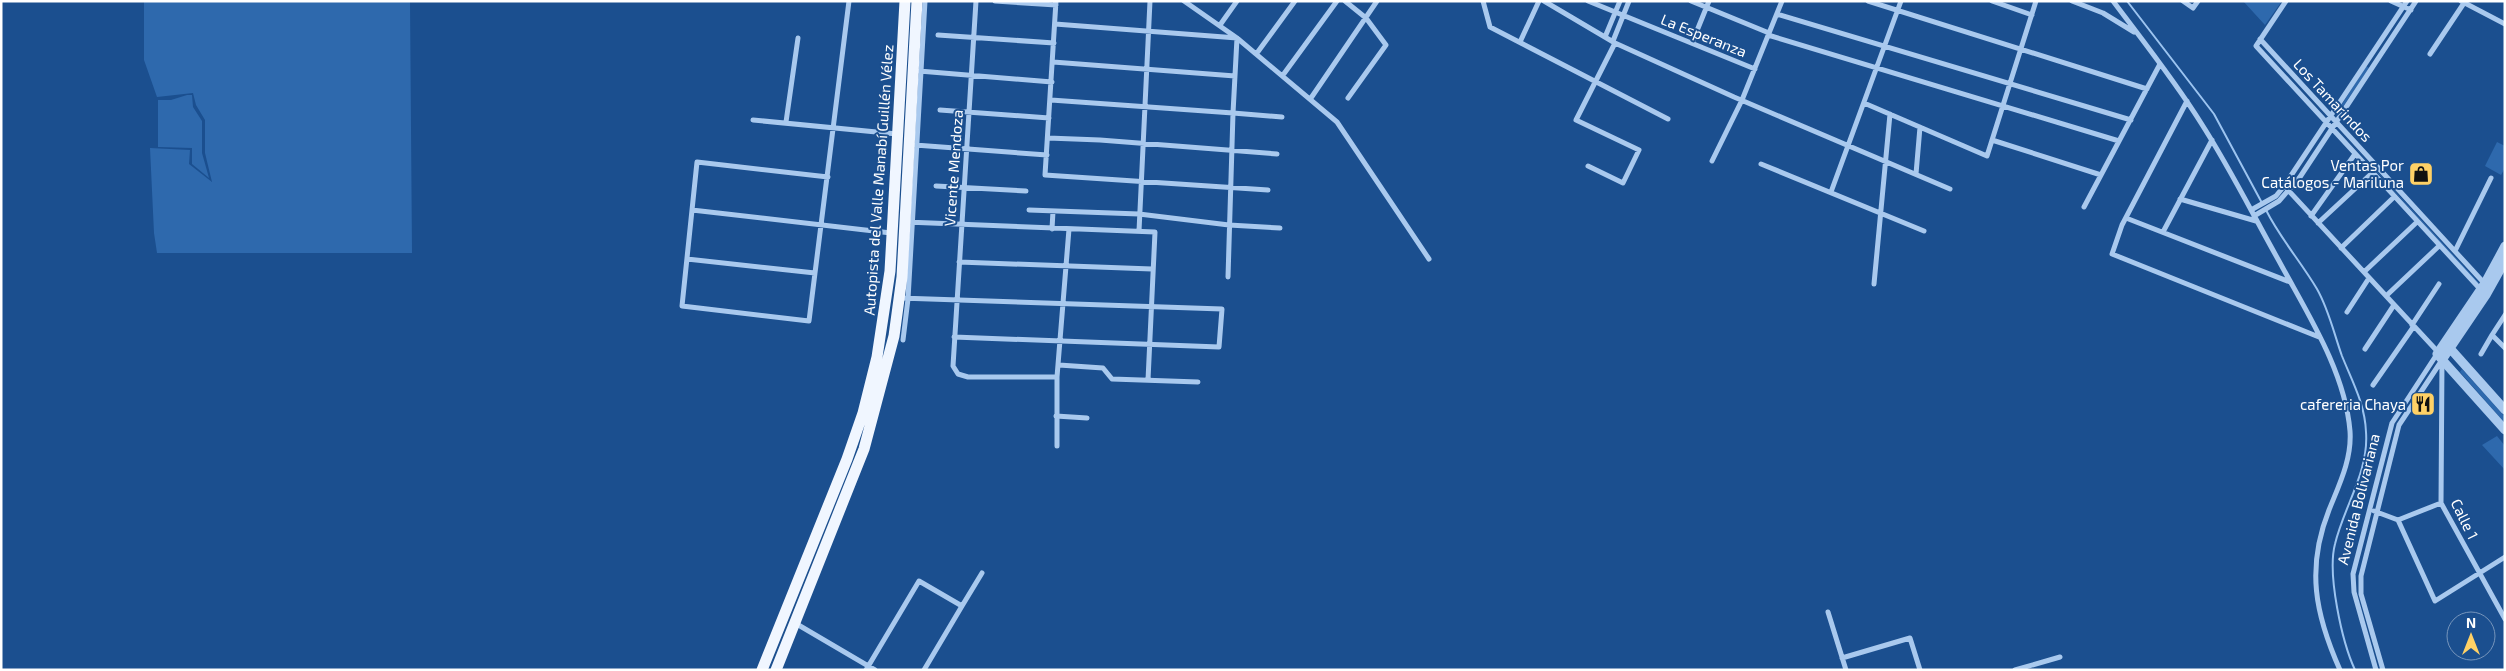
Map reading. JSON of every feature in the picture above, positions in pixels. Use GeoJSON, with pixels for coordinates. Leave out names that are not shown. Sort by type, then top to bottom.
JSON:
{"type":"FeatureCollection","features":[{"type":"Feature","properties":{"kind":"main road","name":"Autopista del Valle Manabí Guillén Vélez"},"geometry":{"type":"LineString","coordinates":[[762,670],[840,477],[863,413],[882,330],[892,233],[904,1]]}},
{"type":"Feature","properties":{"kind":"main road","name":"Autopista del Valle Manabí Guillén Vélez"},"geometry":{"type":"LineString","coordinates":[[776,670],[864,449],[904,299],[917,70],[917,1]]}},
{"type":"Feature","properties":{"kind":"street"},"geometry":{"type":"LineString","coordinates":[[828,177],[698,162],[682,306],[809,321],[828,177],[849,1]]}},
{"type":"Feature","properties":{"kind":"street"},"geometry":{"type":"LineString","coordinates":[[925,1],[917,70],[1052,82]]}},
{"type":"Feature","properties":{"kind":"street","name":"Vicente Mendoza"},"geometry":{"type":"LineString","coordinates":[[976,1],[953,366],[958,374],[962,376],[1057,377]]}},
{"type":"Feature","properties":{"kind":"street"},"geometry":{"type":"LineString","coordinates":[[995,1],[1056,3],[1046,175],[1268,190]]}},
{"type":"Feature","properties":{"kind":"street"},"geometry":{"type":"LineString","coordinates":[[1139,231],[1150,1]]}},
{"type":"Feature","properties":{"kind":"street"},"geometry":{"type":"LineString","coordinates":[[1184,1],[1237,38],[1311,98],[1337,122],[1429,259]]}},
{"type":"Feature","properties":{"kind":"street"},"geometry":{"type":"LineString","coordinates":[[1220,25],[1236,1]]}},
{"type":"Feature","properties":{"kind":"street"},"geometry":{"type":"LineString","coordinates":[[1257,54],[1295,1]]}},
{"type":"Feature","properties":{"kind":"street"},"geometry":{"type":"LineString","coordinates":[[1283,75],[1337,1]]}},
{"type":"Feature","properties":{"kind":"street"},"geometry":{"type":"LineString","coordinates":[[1344,1],[1366,18],[1386,45],[1348,98]]}},
{"type":"Feature","properties":{"kind":"street"},"geometry":{"type":"LineString","coordinates":[[1311,98],[1377,1]]}},
{"type":"Feature","properties":{"kind":"street"},"geometry":{"type":"LineString","coordinates":[[1482,1],[1490,27],[1668,119]]}},
{"type":"Feature","properties":{"kind":"street"},"geometry":{"type":"LineString","coordinates":[[1520,42],[1539,1]]}},
{"type":"Feature","properties":{"kind":"street"},"geometry":{"type":"LineString","coordinates":[[1544,1],[1614,42],[1742,100],[1849,144],[1950,189]]}},
{"type":"Feature","properties":{"kind":"street","name":"La Esperanza"},"geometry":{"type":"LineString","coordinates":[[1588,1],[1755,69]]}},
{"type":"Feature","properties":{"kind":"street"},"geometry":{"type":"LineString","coordinates":[[1606,37],[1620,1]]}},
{"type":"Feature","properties":{"kind":"street"},"geometry":{"type":"LineString","coordinates":[[1588,166],[1623,183],[1639,150],[1576,120],[1614,42],[1629,1]]}},
{"type":"Feature","properties":{"kind":"street"},"geometry":{"type":"LineString","coordinates":[[1691,1],[1769,34],[2119,141]]}},
{"type":"Feature","properties":{"kind":"street"},"geometry":{"type":"LineString","coordinates":[[1692,43],[1710,1]]}},
{"type":"Feature","properties":{"kind":"street"},"geometry":{"type":"LineString","coordinates":[[1712,161],[1742,100],[1782,1]]}},
{"type":"Feature","properties":{"kind":"street"},"geometry":{"type":"LineString","coordinates":[[1868,1],[2020,50],[2147,88]]}},
{"type":"Feature","properties":{"kind":"street"},"geometry":{"type":"LineString","coordinates":[[1831,192],[1901,1]]}},
{"type":"Feature","properties":{"kind":"street"},"geometry":{"type":"LineString","coordinates":[[1992,1],[2032,15]]}},
{"type":"Feature","properties":{"kind":"street"},"geometry":{"type":"LineString","coordinates":[[1864,103],[1987,156],[2036,1]]}},
{"type":"Feature","properties":{"kind":"street"},"geometry":{"type":"LineString","coordinates":[[2072,1],[2103,13],[2137,33]]}},
{"type":"Feature","properties":{"kind":"street"},"geometry":{"type":"LineString","coordinates":[[2112,1],[2187,101],[2212,140],[2319,338],[2341,392],[2350,430],[2347,459],[2318,540],[2314,568],[2320,614],[2340,670]]}},
{"type":"Feature","properties":{"kind":"street"},"geometry":{"type":"LineString","coordinates":[[2183,1],[2193,8],[2198,1]]}},
{"type":"Feature","properties":{"kind":"street"},"geometry":{"type":"LineString","coordinates":[[2260,39],[2286,1]]}},
{"type":"Feature","properties":{"kind":"street"},"geometry":{"type":"LineString","coordinates":[[2391,1],[2405,4],[2411,10]]}},
{"type":"Feature","properties":{"kind":"street"},"geometry":{"type":"LineString","coordinates":[[2251,210],[2289,191],[2416,1]]}},
{"type":"Feature","properties":{"kind":"street"},"geometry":{"type":"LineString","coordinates":[[2430,54],[2462,2],[2505,24]]}},
{"type":"Feature","properties":{"kind":"street"},"geometry":{"type":"LineString","coordinates":[[2255,218],[2278,198],[2284,186],[2405,4]]}},
{"type":"Feature","properties":{"kind":"street"},"geometry":{"type":"LineString","coordinates":[[1777,14],[2131,120]]}},
{"type":"Feature","properties":{"kind":"street"},"geometry":{"type":"LineString","coordinates":[[1055,24],[1237,38]]}},
{"type":"Feature","properties":{"kind":"street"},"geometry":{"type":"LineString","coordinates":[[938,35],[1054,43]]}},
{"type":"Feature","properties":{"kind":"street"},"geometry":{"type":"LineString","coordinates":[[786,122],[798,38]]}},
{"type":"Feature","properties":{"kind":"street"},"geometry":{"type":"LineString","coordinates":[[1228,277],[1237,38]]}},
{"type":"Feature","properties":{"kind":"street","name":"Los Tamarindos"},"geometry":{"type":"LineString","coordinates":[[2260,39],[2455,251],[2485,289],[2439,246],[2256,46],[2260,39]]}},
{"type":"Feature","properties":{"kind":"street"},"geometry":{"type":"LineString","coordinates":[[1053,62],[1235,76]]}},
{"type":"Feature","properties":{"kind":"street"},"geometry":{"type":"LineString","coordinates":[[2084,206],[2160,64]]}},
{"type":"Feature","properties":{"kind":"street"},"geometry":{"type":"LineString","coordinates":[[1050,100],[1282,117]]}},
{"type":"Feature","properties":{"kind":"street"},"geometry":{"type":"LineString","coordinates":[[2187,101],[2126,218],[2112,254],[2319,338]]}},
{"type":"Feature","properties":{"kind":"street"},"geometry":{"type":"LineString","coordinates":[[940,110],[1049,118]]}},
{"type":"Feature","properties":{"kind":"street"},"geometry":{"type":"LineString","coordinates":[[1874,284],[1890,114]]}},
{"type":"Feature","properties":{"kind":"street"},"geometry":{"type":"LineString","coordinates":[[753,120],[897,134]]}},
{"type":"Feature","properties":{"kind":"street"},"geometry":{"type":"LineString","coordinates":[[1916,174],[1920,127]]}},
{"type":"Feature","properties":{"kind":"street"},"geometry":{"type":"LineString","coordinates":[[1048,138],[1100,140],[1277,154]]}},
{"type":"Feature","properties":{"kind":"street"},"geometry":{"type":"LineString","coordinates":[[1992,140],[2101,176]]}},
{"type":"Feature","properties":{"kind":"street"},"geometry":{"type":"LineString","coordinates":[[2163,232],[2212,140]]}},
{"type":"Feature","properties":{"kind":"street"},"geometry":{"type":"LineString","coordinates":[[913,145],[1047,155]]}},
{"type":"Feature","properties":{"kind":"street"},"geometry":{"type":"LineString","coordinates":[[2312,216],[2355,154]]}},
{"type":"Feature","properties":{"kind":"street"},"geometry":{"type":"LineString","coordinates":[[1761,164],[1924,231]]}},
{"type":"Feature","properties":{"kind":"street"},"geometry":{"type":"LineString","coordinates":[[2318,223],[2372,173]]}},
{"type":"Feature","properties":{"kind":"street"},"geometry":{"type":"LineString","coordinates":[[2455,251],[2491,178]]}},
{"type":"Feature","properties":{"kind":"street"},"geometry":{"type":"LineString","coordinates":[[936,186],[1026,191]]}},
{"type":"Feature","properties":{"kind":"street"},"geometry":{"type":"LineString","coordinates":[[2284,186],[2413,325],[2505,430]]}},
{"type":"Feature","properties":{"kind":"street"},"geometry":{"type":"LineString","coordinates":[[2341,248],[2394,197]]}},
{"type":"Feature","properties":{"kind":"street"},"geometry":{"type":"LineString","coordinates":[[2180,200],[2255,218]]}},
{"type":"Feature","properties":{"kind":"street"},"geometry":{"type":"LineString","coordinates":[[692,210],[892,233]]}},
{"type":"Feature","properties":{"kind":"street"},"geometry":{"type":"LineString","coordinates":[[1029,210],[1139,214],[1229,225],[1280,228]]}},
{"type":"Feature","properties":{"kind":"street"},"geometry":{"type":"LineString","coordinates":[[1052,228],[1053,211]]}},
{"type":"Feature","properties":{"kind":"street"},"geometry":{"type":"LineString","coordinates":[[2126,218],[2290,282]]}},
{"type":"Feature","properties":{"kind":"street"},"geometry":{"type":"LineString","coordinates":[[2364,272],[2418,222]]}},
{"type":"Feature","properties":{"kind":"street"},"geometry":{"type":"LineString","coordinates":[[909,223],[1155,232],[1148,380]]}},
{"type":"Feature","properties":{"kind":"street"},"geometry":{"type":"LineString","coordinates":[[1057,446],[1057,377],[1069,229]]}},
{"type":"Feature","properties":{"kind":"street"},"geometry":{"type":"LineString","coordinates":[[2386,296],[2439,246]]}},
{"type":"Feature","properties":{"kind":"street","name":"Avenida Bolivariana"},"geometry":{"type":"LineString","coordinates":[[2485,289],[2505,246]]}},
{"type":"Feature","properties":{"kind":"street"},"geometry":{"type":"LineString","coordinates":[[687,259],[815,273]]}},
{"type":"Feature","properties":{"kind":"street","name":"Avenida Bolivariana"},"geometry":{"type":"LineString","coordinates":[[2376,670],[2352,583],[2369,509],[2394,418],[2505,261]]}},
{"type":"Feature","properties":{"kind":"street"},"geometry":{"type":"LineString","coordinates":[[959,262],[1152,269]]}},
{"type":"Feature","properties":{"kind":"street"},"geometry":{"type":"LineString","coordinates":[[2346,312],[2369,278]]}},
{"type":"Feature","properties":{"kind":"street"},"geometry":{"type":"LineString","coordinates":[[2373,385],[2439,284]]}},
{"type":"Feature","properties":{"kind":"street"},"geometry":{"type":"LineString","coordinates":[[903,340],[904,299],[1222,309],[1218,346],[954,337]]}},
{"type":"Feature","properties":{"kind":"street"},"geometry":{"type":"LineString","coordinates":[[2365,349],[2394,305]]}},
{"type":"Feature","properties":{"kind":"street"},"geometry":{"type":"LineString","coordinates":[[2480,354],[2505,315]]}},
{"type":"Feature","properties":{"kind":"street"},"geometry":{"type":"LineString","coordinates":[[2492,335],[2505,348]]}},
{"type":"Feature","properties":{"kind":"street"},"geometry":{"type":"LineString","coordinates":[[2447,345],[2505,410]]}},
{"type":"Feature","properties":{"kind":"street","name":"Avenida Bolivariana"},"geometry":{"type":"LineString","coordinates":[[2383,670],[2360,585],[2376,512],[2402,420],[2439,355]]}},
{"type":"Feature","properties":{"kind":"street","name":"Calle 1"},"geometry":{"type":"LineString","coordinates":[[2439,355],[2441,503],[2479,575],[2505,618]]}},
{"type":"Feature","properties":{"kind":"street"},"geometry":{"type":"LineString","coordinates":[[1059,365],[1103,368],[1112,379],[1198,382]]}},
{"type":"Feature","properties":{"kind":"street"},"geometry":{"type":"LineString","coordinates":[[1056,416],[1087,418]]}},
{"type":"Feature","properties":{"kind":"street"},"geometry":{"type":"LineString","coordinates":[[2369,509],[2398,520],[2441,503]]}},
{"type":"Feature","properties":{"kind":"street"},"geometry":{"type":"LineString","coordinates":[[2398,520],[2435,601],[2505,557]]}},
{"type":"Feature","properties":{"kind":"street"},"geometry":{"type":"LineString","coordinates":[[924,670],[982,573]]}},
{"type":"Feature","properties":{"kind":"street"},"geometry":{"type":"LineString","coordinates":[[868,668],[919,581],[962,606]]}},
{"type":"Feature","properties":{"kind":"street"},"geometry":{"type":"LineString","coordinates":[[1828,612],[1846,670]]}},
{"type":"Feature","properties":{"kind":"street"},"geometry":{"type":"LineString","coordinates":[[795,622],[868,668],[875,670]]}},
{"type":"Feature","properties":{"kind":"street"},"geometry":{"type":"LineString","coordinates":[[1842,658],[1910,638],[1920,670]]}},
{"type":"Feature","properties":{"kind":"street"},"geometry":{"type":"LineString","coordinates":[[2015,670],[2060,657]]}},
{"type":"Feature","properties":{"kind":"shaded area"},"geometry":{"type":"Polygon","coordinates":[[[144,1],[410,1],[412,253],[157,253],[154,233],[150,148],[190,150],[189,164],[212,182],[205,153],[205,120],[196,105],[193,93],[157,97],[144,60],[144,1]]]}},
{"type":"Feature","properties":{"kind":"shaded area"},"geometry":{"type":"Polygon","coordinates":[[[2243,1],[2282,1],[2265,25],[2243,1]]]}},
{"type":"Feature","properties":{"kind":"shaded area"},"geometry":{"type":"Polygon","coordinates":[[[2366,66],[2369,68],[2338,114],[2337,112],[2366,66]]]}},
{"type":"Feature","properties":{"kind":"shaded area"},"geometry":{"type":"Polygon","coordinates":[[[192,95],[193,107],[202,121],[202,153],[209,178],[192,164],[192,148],[158,147],[158,100],[171,100],[192,95]]]}},
{"type":"Feature","properties":{"kind":"shaded area"},"geometry":{"type":"Polygon","coordinates":[[[2339,130],[2479,283],[2478,284],[2339,130]]]}},
{"type":"Feature","properties":{"kind":"shaded area"},"geometry":{"type":"Polygon","coordinates":[[[2497,142],[2505,146],[2505,168],[2501,175],[2485,166],[2497,142]]]}},
{"type":"Feature","properties":{"kind":"shaded area"},"geometry":{"type":"Polygon","coordinates":[[[2462,369],[2505,417],[2505,423],[2460,372],[2462,369]]]}},
{"type":"Feature","properties":{"kind":"shaded area"},"geometry":{"type":"Polygon","coordinates":[[[2497,436],[2505,446],[2505,470],[2482,445],[2497,436]]]}},
{"type":"Feature","properties":{"kind":"waterway"},"geometry":{"type":"LineString","coordinates":[[2127,1],[2214,114],[2262,203]]}},
{"type":"Feature","properties":{"kind":"waterway"},"geometry":{"type":"LineString","coordinates":[[2266,210],[2321,297],[2357,393],[2365,422],[2366,447],[2364,461],[2339,530],[2333,557],[2334,590],[2337,608],[2345,643],[2355,670]]}},
{"type":"Feature","properties":{"kind":"place","name":"Ventas Por Catálogos - Mariluna"},"geometry":{"type":"Point","coordinates":[2421,174]}},
{"type":"Feature","properties":{"kind":"place","name":"cafereria Chaya"},"geometry":{"type":"Point","coordinates":[2423,404]}}]}
